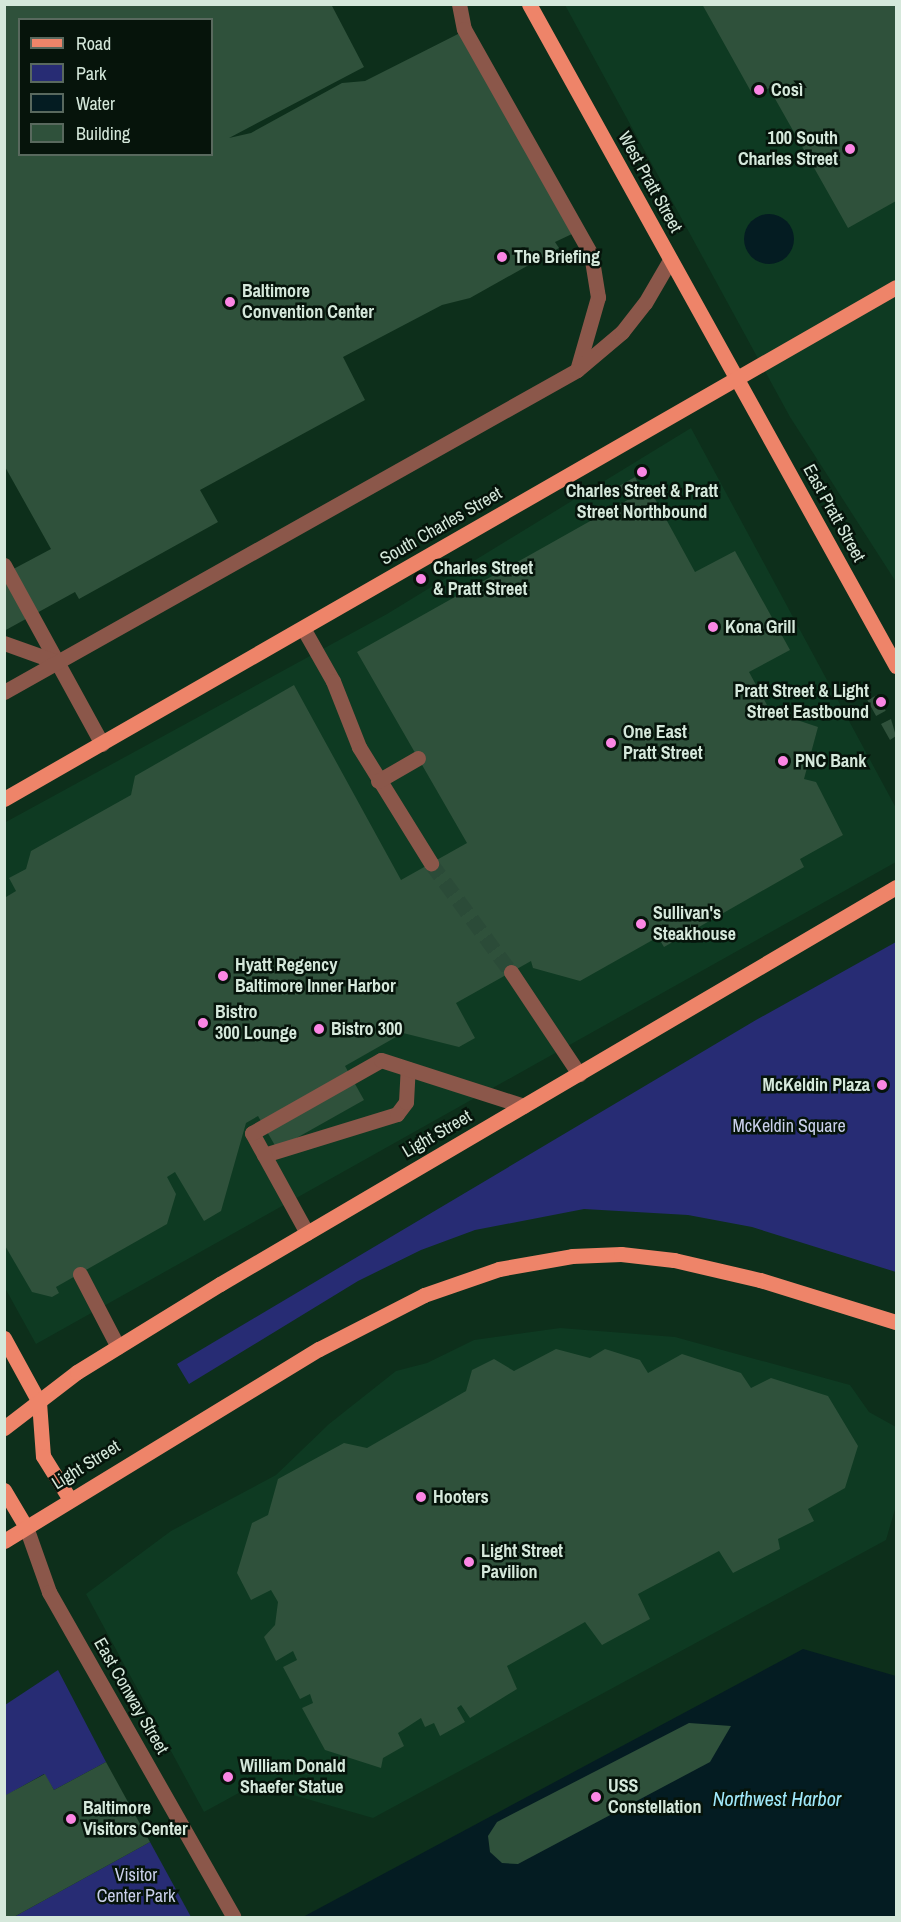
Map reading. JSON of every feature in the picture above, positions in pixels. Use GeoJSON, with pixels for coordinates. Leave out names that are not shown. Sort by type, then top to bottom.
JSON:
{"type":"FeatureCollection","features":[{"type":"Feature","properties":{"kind":"main road","name":"West Pratt Street"},"geometry":{"type":"LineString","coordinates":[[529,4],[736,379]]}},
{"type":"Feature","properties":{"kind":"main road","name":"South Charles Street"},"geometry":{"type":"LineString","coordinates":[[4,800],[897,287]]}},
{"type":"Feature","properties":{"kind":"main road","name":"East Pratt Street"},"geometry":{"type":"LineString","coordinates":[[736,379],[897,666]]}},
{"type":"Feature","properties":{"kind":"main road","name":"Light Street"},"geometry":{"type":"LineString","coordinates":[[4,1428],[118,1347],[307,1233],[897,887]]}},
{"type":"Feature","properties":{"kind":"main road","name":"Light Street"},"geometry":{"type":"LineString","coordinates":[[4,1541],[69,1498],[262,1380],[376,1318],[454,1283],[535,1261],[621,1254],[674,1260],[760,1280],[897,1322]]}},
{"type":"Feature","properties":{"kind":"main road"},"geometry":{"type":"LineString","coordinates":[[4,1338],[39,1402],[43,1456],[69,1498]]}},
{"type":"Feature","properties":{"kind":"main road","name":"East Conway Street"},"geometry":{"type":"LineString","coordinates":[[4,1490],[26,1527]]}},
{"type":"Feature","properties":{"kind":"street"},"geometry":{"type":"LineString","coordinates":[[459,4],[464,29],[591,254],[598,297],[577,370]]}},
{"type":"Feature","properties":{"kind":"street"},"geometry":{"type":"LineString","coordinates":[[4,692],[577,370],[622,332],[645,303],[670,260]]}},
{"type":"Feature","properties":{"kind":"street"},"geometry":{"type":"LineString","coordinates":[[4,565],[102,744]]}},
{"type":"Feature","properties":{"kind":"street"},"geometry":{"type":"LineString","coordinates":[[303,628],[333,681],[359,747],[431,863]]}},
{"type":"Feature","properties":{"kind":"street"},"geometry":{"type":"LineString","coordinates":[[4,643],[57,662]]}},
{"type":"Feature","properties":{"kind":"street"},"geometry":{"type":"LineString","coordinates":[[378,781],[418,758]]}},
{"type":"Feature","properties":{"kind":"street"},"geometry":{"type":"LineString","coordinates":[[511,972],[579,1074]]}},
{"type":"Feature","properties":{"kind":"street"},"geometry":{"type":"LineString","coordinates":[[307,1233],[252,1133],[381,1060],[524,1106]]}},
{"type":"Feature","properties":{"kind":"street"},"geometry":{"type":"LineString","coordinates":[[264,1155],[398,1114],[406,1102],[408,1069]]}},
{"type":"Feature","properties":{"kind":"street"},"geometry":{"type":"LineString","coordinates":[[80,1274],[118,1347]]}},
{"type":"Feature","properties":{"kind":"street","name":"East Conway Street"},"geometry":{"type":"LineString","coordinates":[[26,1527],[49,1592],[233,1916]]}},
{"type":"Feature","properties":{"kind":"shaded area"},"geometry":{"type":"Polygon","coordinates":[[[565,5],[896,5],[896,582],[790,417],[565,5]]]}},
{"type":"Feature","properties":{"kind":"shaded area"},"geometry":{"type":"Polygon","coordinates":[[[691,428],[896,808],[896,862],[36,1344],[5,1288],[4,823],[387,614],[691,428]]]}},
{"type":"Feature","properties":{"kind":"shaded area","name":"Light Street Pavilion"},"geometry":{"type":"Polygon","coordinates":[[[560,1328],[675,1337],[850,1385],[869,1412],[896,1427],[896,1506],[886,1540],[373,1818],[255,1784],[204,1812],[86,1594],[171,1531],[276,1475],[329,1424],[396,1371],[427,1363],[474,1340],[560,1328]]]}},
{"type":"Feature","properties":{"kind":"green space","name":"McKeldin Square"},"geometry":{"type":"Polygon","coordinates":[[[896,942],[896,1272],[752,1227],[688,1215],[584,1209],[475,1230],[421,1250],[358,1281],[189,1384],[177,1364],[756,1020],[896,942]]]}},
{"type":"Feature","properties":{"kind":"green space"},"geometry":{"type":"Polygon","coordinates":[[[58,1670],[106,1762],[54,1790],[44,1774],[5,1796],[5,1705],[58,1670]]]}},
{"type":"Feature","properties":{"kind":"green space","name":"Visitor Center Park"},"geometry":{"type":"Polygon","coordinates":[[[150,1842],[191,1917],[12,1918],[150,1842]]]}},
{"type":"Feature","properties":{"kind":"water"},"geometry":{"type":"Polygon","coordinates":[[[764,214],[774,214],[787,221],[794,234],[794,244],[787,257],[774,264],[764,264],[755,260],[748,253],[744,244],[744,234],[748,225],[755,218],[764,214]]]}},
{"type":"Feature","properties":{"kind":"water","name":"Northwest Harbor"},"geometry":{"type":"Polygon","coordinates":[[[803,1649],[896,1676],[896,1917],[301,1918],[803,1649]]]}},
{"type":"Feature","properties":{"kind":"building","name":"Baltimore Convention Center"},"geometry":{"type":"Polygon","coordinates":[[[4,4],[331,4],[364,67],[229,138],[251,133],[342,83],[365,81],[460,33],[572,234],[555,242],[559,248],[470,298],[442,305],[343,357],[365,400],[200,490],[218,522],[79,599],[75,592],[4,631],[4,574],[51,549],[4,465],[4,4]]]}},
{"type":"Feature","properties":{"kind":"building","name":"100 South Charles Street"},"geometry":{"type":"Polygon","coordinates":[[[702,4],[896,4],[896,201],[848,228],[769,88],[754,97],[702,4]]]}},
{"type":"Feature","properties":{"kind":"building"},"geometry":{"type":"Polygon","coordinates":[[[635,477],[638,483],[622,491],[619,486],[635,477]]]}},
{"type":"Feature","properties":{"kind":"building"},"geometry":{"type":"Polygon","coordinates":[[[649,488],[695,572],[735,551],[790,650],[749,672],[767,705],[761,708],[818,727],[804,779],[816,782],[843,835],[800,859],[804,867],[664,947],[658,937],[580,981],[533,968],[531,961],[456,1003],[475,1038],[459,1047],[403,1033],[345,1066],[364,1100],[277,1149],[258,1116],[246,1123],[221,1211],[204,1221],[175,1172],[167,1177],[176,1194],[167,1224],[56,1287],[59,1293],[52,1297],[32,1292],[4,1244],[4,893],[6,897],[16,891],[9,878],[26,869],[31,851],[131,795],[135,776],[294,685],[401,880],[467,843],[357,652],[649,488]]]}},
{"type":"Feature","properties":{"kind":"building"},"geometry":{"type":"Polygon","coordinates":[[[877,695],[886,711],[876,716],[867,700],[877,695]]]}},
{"type":"Feature","properties":{"kind":"building"},"geometry":{"type":"Polygon","coordinates":[[[891,719],[896,736],[890,740],[881,724],[891,719]]]}},
{"type":"Feature","properties":{"kind":"building","name":"Light Street Pavilion"},"geometry":{"type":"Polygon","coordinates":[[[556,1349],[590,1358],[605,1349],[640,1360],[648,1373],[682,1354],[741,1373],[751,1388],[771,1378],[828,1396],[858,1446],[845,1488],[808,1509],[814,1521],[778,1539],[780,1549],[733,1573],[719,1551],[638,1594],[650,1619],[602,1645],[585,1622],[507,1666],[517,1689],[470,1718],[461,1705],[457,1708],[465,1722],[440,1736],[434,1723],[425,1727],[421,1718],[398,1733],[404,1746],[383,1758],[381,1768],[325,1750],[302,1708],[313,1703],[310,1694],[300,1699],[283,1667],[297,1660],[293,1651],[276,1661],[264,1637],[275,1625],[278,1602],[271,1590],[251,1600],[237,1573],[252,1523],[268,1515],[278,1479],[344,1443],[367,1448],[466,1391],[472,1370],[494,1359],[514,1371],[556,1349]]]}},
{"type":"Feature","properties":{"kind":"building","name":"USS Constellation"},"geometry":{"type":"Polygon","coordinates":[[[689,1723],[731,1726],[710,1762],[518,1864],[502,1863],[490,1852],[488,1836],[497,1822],[689,1723]]]}},
{"type":"Feature","properties":{"kind":"building","name":"Baltimore Visitors Center"},"geometry":{"type":"Polygon","coordinates":[[[106,1762],[150,1842],[12,1918],[4,1918],[4,1796],[45,1774],[54,1790],[106,1762]]]}},
{"type":"Feature","properties":{"kind":"tunnel"},"geometry":{"type":"LineString","coordinates":[[431,863],[511,972]]}},
{"type":"Feature","properties":{"kind":"place","name":"Così"},"geometry":{"type":"Point","coordinates":[759,90]}},
{"type":"Feature","properties":{"kind":"place","name":"100 South Charles Street"},"geometry":{"type":"Point","coordinates":[850,149]}},
{"type":"Feature","properties":{"kind":"place","name":"The Briefing"},"geometry":{"type":"Point","coordinates":[502,257]}},
{"type":"Feature","properties":{"kind":"place","name":"Baltimore Convention Center"},"geometry":{"type":"Point","coordinates":[230,302]}},
{"type":"Feature","properties":{"kind":"place","name":"Charles Street & Pratt Street Northbound"},"geometry":{"type":"Point","coordinates":[642,472]}},
{"type":"Feature","properties":{"kind":"place","name":"Charles Street & Pratt Street"},"geometry":{"type":"Point","coordinates":[421,579]}},
{"type":"Feature","properties":{"kind":"place","name":"Kona Grill"},"geometry":{"type":"Point","coordinates":[713,627]}},
{"type":"Feature","properties":{"kind":"place","name":"Pratt Street & Light Street Eastbound"},"geometry":{"type":"Point","coordinates":[881,702]}},
{"type":"Feature","properties":{"kind":"place","name":"One East Pratt Street"},"geometry":{"type":"Point","coordinates":[611,743]}},
{"type":"Feature","properties":{"kind":"place","name":"PNC Bank"},"geometry":{"type":"Point","coordinates":[783,761]}},
{"type":"Feature","properties":{"kind":"place","name":"Sullivan's Steakhouse"},"geometry":{"type":"Point","coordinates":[641,924]}},
{"type":"Feature","properties":{"kind":"place","name":"Hyatt Regency Baltimore Inner Harbor"},"geometry":{"type":"Point","coordinates":[223,976]}},
{"type":"Feature","properties":{"kind":"place","name":"Bistro 300 Lounge"},"geometry":{"type":"Point","coordinates":[203,1023]}},
{"type":"Feature","properties":{"kind":"place","name":"Bistro 300"},"geometry":{"type":"Point","coordinates":[319,1029]}},
{"type":"Feature","properties":{"kind":"place","name":"McKeldin Plaza"},"geometry":{"type":"Point","coordinates":[882,1085]}},
{"type":"Feature","properties":{"kind":"place","name":"Hooters"},"geometry":{"type":"Point","coordinates":[421,1497]}},
{"type":"Feature","properties":{"kind":"place","name":"Light Street Pavilion"},"geometry":{"type":"Point","coordinates":[469,1562]}},
{"type":"Feature","properties":{"kind":"place","name":"William Donald Shaefer Statue"},"geometry":{"type":"Point","coordinates":[228,1777]}},
{"type":"Feature","properties":{"kind":"place","name":"USS Constellation"},"geometry":{"type":"Point","coordinates":[596,1797]}},
{"type":"Feature","properties":{"kind":"place","name":"Baltimore Visitors Center"},"geometry":{"type":"Point","coordinates":[71,1819]}}]}
